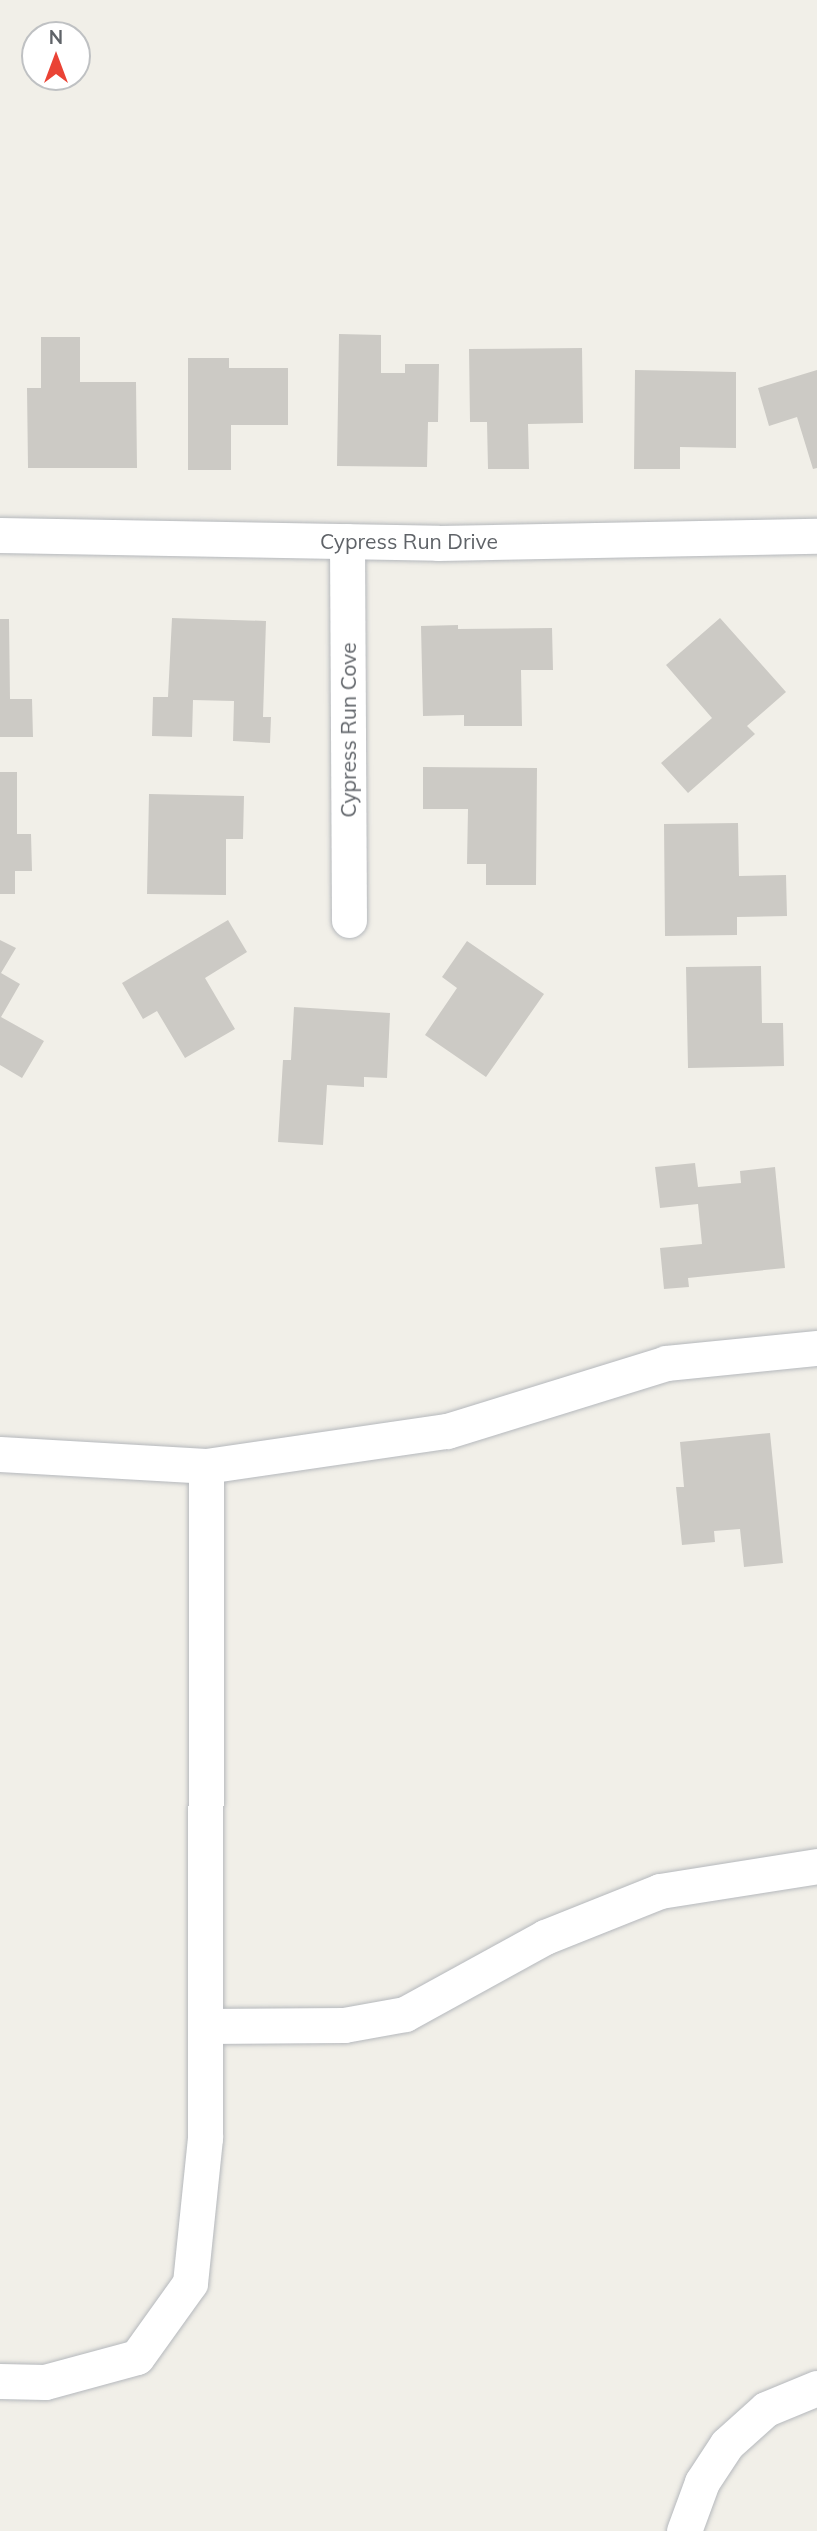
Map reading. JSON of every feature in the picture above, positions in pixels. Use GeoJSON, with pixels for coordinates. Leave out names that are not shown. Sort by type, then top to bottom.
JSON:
{"type":"FeatureCollection","features":[{"type":"Feature","properties":{"kind":"street","name":"Cypress Run Drive"},"geometry":{"type":"LineString","coordinates":[[0,535],[438,543],[817,536]]}},
{"type":"Feature","properties":{"kind":"street","name":"Cypress Run Cove"},"geometry":{"type":"LineString","coordinates":[[347,541],[349,920]]}},
{"type":"Feature","properties":{"kind":"street"},"geometry":{"type":"LineString","coordinates":[[0,1454],[206,1466],[447,1431],[666,1363],[817,1348]]}},
{"type":"Feature","properties":{"kind":"street"},"geometry":{"type":"LineString","coordinates":[[0,2381],[45,2382],[137,2357],[190,2283],[205,2138],[206,1466]]}},
{"type":"Feature","properties":{"kind":"street"},"geometry":{"type":"LineString","coordinates":[[205,2026],[344,2025],[405,2014],[544,1937],[660,1891],[817,1866]]}},
{"type":"Feature","properties":{"kind":"street"},"geometry":{"type":"LineString","coordinates":[[684,2531],[702,2482],[727,2444],[766,2409],[817,2388]]}},
{"type":"Feature","properties":{"kind":"building"},"geometry":{"type":"Polygon","coordinates":[[[339,334],[381,335],[381,373],[405,373],[405,364],[439,364],[438,422],[428,422],[427,467],[337,466],[339,334]]]}},
{"type":"Feature","properties":{"kind":"building"},"geometry":{"type":"Polygon","coordinates":[[[41,337],[80,337],[80,382],[136,382],[137,468],[28,468],[27,388],[41,388],[41,337]]]}},
{"type":"Feature","properties":{"kind":"building"},"geometry":{"type":"Polygon","coordinates":[[[582,348],[583,423],[528,424],[529,469],[488,469],[487,422],[470,422],[469,349],[582,348]]]}},
{"type":"Feature","properties":{"kind":"building"},"geometry":{"type":"Polygon","coordinates":[[[188,358],[229,358],[229,368],[288,368],[288,425],[231,425],[231,470],[188,470],[188,358]]]}},
{"type":"Feature","properties":{"kind":"building"},"geometry":{"type":"Polygon","coordinates":[[[635,370],[736,372],[736,448],[680,447],[680,469],[634,469],[635,370]]]}},
{"type":"Feature","properties":{"kind":"building"},"geometry":{"type":"Polygon","coordinates":[[[817,370],[817,468],[813,469],[797,417],[769,426],[758,388],[817,370]]]}},
{"type":"Feature","properties":{"kind":"building"},"geometry":{"type":"Polygon","coordinates":[[[172,618],[266,621],[263,717],[271,717],[270,743],[233,741],[234,701],[193,700],[192,737],[152,736],[153,697],[168,697],[172,618]]]}},
{"type":"Feature","properties":{"kind":"building"},"geometry":{"type":"Polygon","coordinates":[[[720,618],[786,692],[747,726],[755,734],[688,793],[661,763],[712,718],[666,665],[720,618]]]}},
{"type":"Feature","properties":{"kind":"building"},"geometry":{"type":"Polygon","coordinates":[[[0,619],[9,619],[10,699],[32,699],[33,737],[0,737],[0,619]]]}},
{"type":"Feature","properties":{"kind":"building"},"geometry":{"type":"Polygon","coordinates":[[[458,625],[458,629],[552,628],[553,670],[521,670],[522,726],[464,726],[464,715],[423,716],[421,626],[458,625]]]}},
{"type":"Feature","properties":{"kind":"building"},"geometry":{"type":"Polygon","coordinates":[[[423,767],[537,768],[536,885],[486,885],[486,864],[467,864],[468,809],[423,809],[423,767]]]}},
{"type":"Feature","properties":{"kind":"building"},"geometry":{"type":"Polygon","coordinates":[[[0,772],[17,772],[17,834],[31,834],[32,871],[15,871],[15,894],[0,894],[0,772]]]}},
{"type":"Feature","properties":{"kind":"building"},"geometry":{"type":"Polygon","coordinates":[[[149,794],[244,796],[243,839],[226,839],[226,895],[147,894],[149,794]]]}},
{"type":"Feature","properties":{"kind":"building"},"geometry":{"type":"Polygon","coordinates":[[[738,823],[739,876],[786,875],[787,916],[737,917],[737,935],[665,936],[664,824],[738,823]]]}},
{"type":"Feature","properties":{"kind":"building"},"geometry":{"type":"Polygon","coordinates":[[[228,920],[247,952],[205,978],[235,1029],[185,1058],[157,1011],[143,1019],[122,983],[228,920]]]}},
{"type":"Feature","properties":{"kind":"building"},"geometry":{"type":"Polygon","coordinates":[[[0,940],[16,948],[1,973],[20,984],[1,1017],[44,1041],[22,1078],[0,1065],[0,940]]]}},
{"type":"Feature","properties":{"kind":"building"},"geometry":{"type":"Polygon","coordinates":[[[467,941],[544,994],[486,1077],[425,1035],[457,988],[442,977],[467,941]]]}},
{"type":"Feature","properties":{"kind":"building"},"geometry":{"type":"Polygon","coordinates":[[[761,966],[762,1023],[783,1023],[784,1066],[688,1068],[686,967],[761,966]]]}},
{"type":"Feature","properties":{"kind":"building"},"geometry":{"type":"Polygon","coordinates":[[[294,1007],[390,1013],[387,1078],[364,1077],[364,1087],[327,1085],[323,1145],[278,1142],[283,1060],[291,1060],[294,1007]]]}},
{"type":"Feature","properties":{"kind":"building"},"geometry":{"type":"Polygon","coordinates":[[[695,1163],[698,1187],[741,1183],[740,1171],[775,1167],[785,1268],[688,1278],[689,1287],[664,1289],[660,1248],[702,1244],[698,1204],[660,1208],[655,1167],[695,1163]]]}},
{"type":"Feature","properties":{"kind":"building"},"geometry":{"type":"Polygon","coordinates":[[[770,1433],[783,1563],[744,1567],[740,1529],[714,1531],[715,1542],[682,1545],[676,1487],[684,1487],[680,1442],[770,1433]]]}}]}
